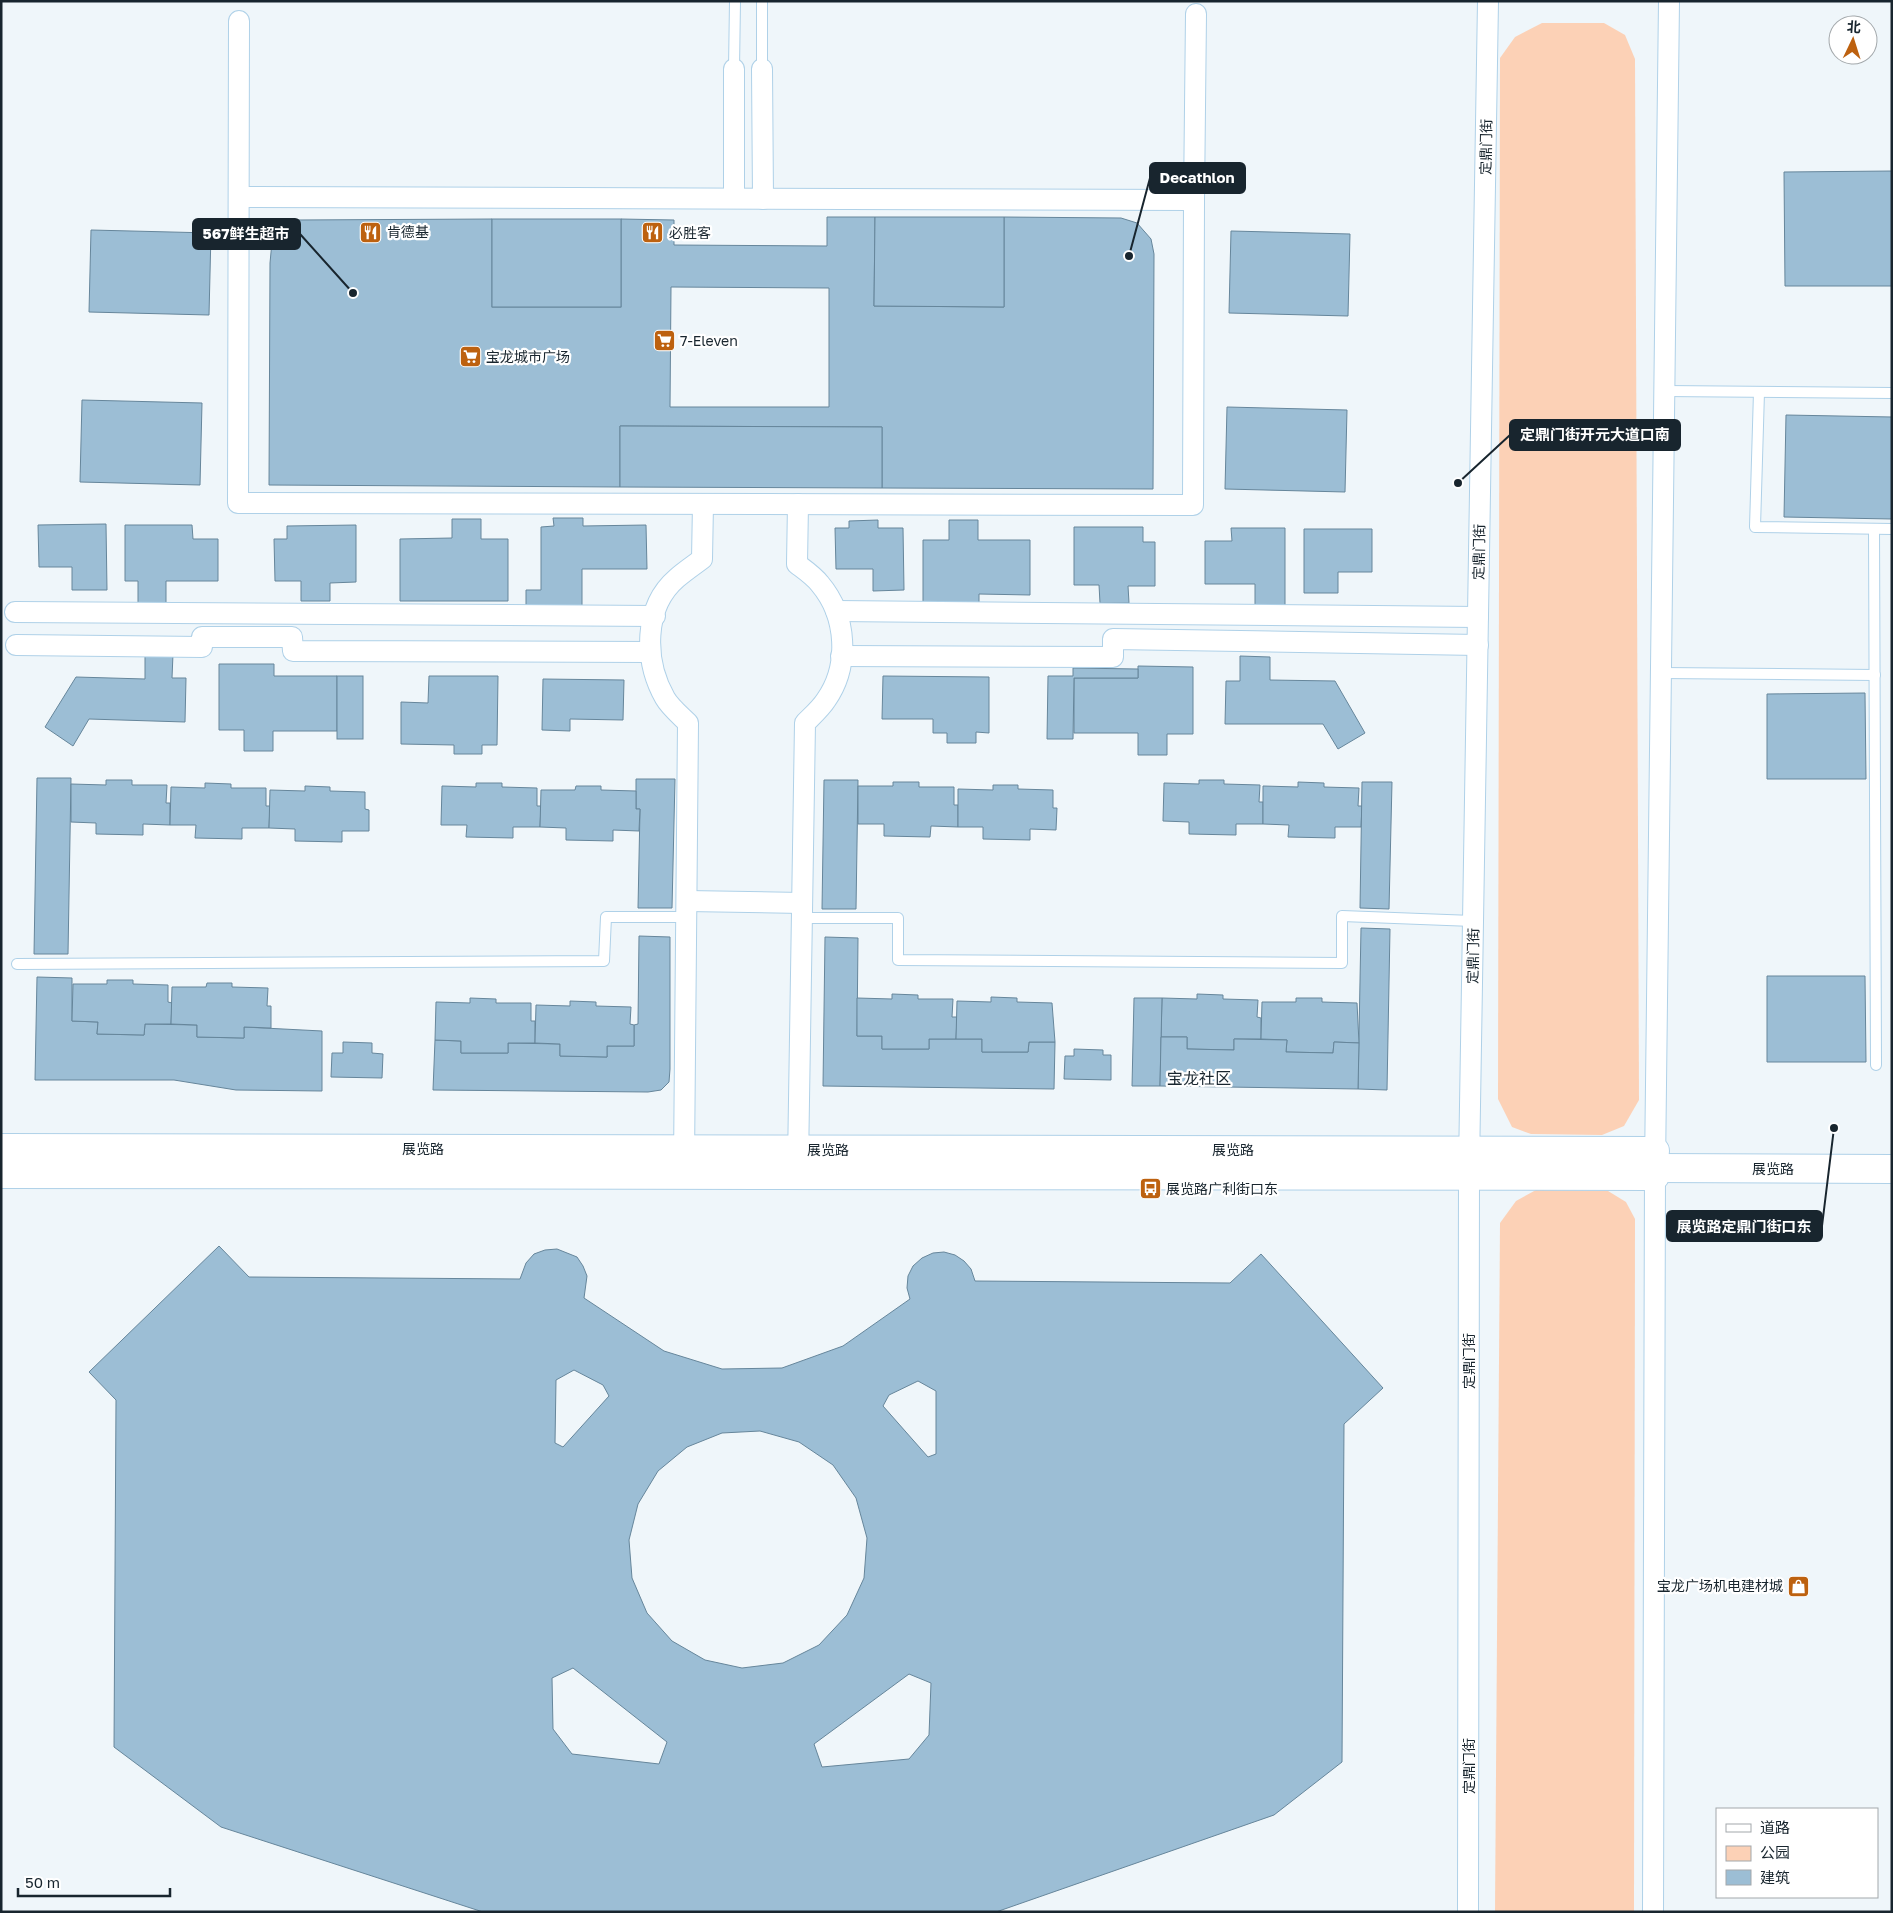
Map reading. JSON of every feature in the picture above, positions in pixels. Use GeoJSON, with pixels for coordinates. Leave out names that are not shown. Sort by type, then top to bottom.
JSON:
{"type":"FeatureCollection","features":[{"type":"Feature","properties":{"kind":"street","name":"定鼎门街"},"geometry":{"type":"LineString","coordinates":[[1468,1912],[1469,1163],[1488,1]]}},
{"type":"Feature","properties":{"kind":"street"},"geometry":{"type":"LineString","coordinates":[[1653,1912],[1655,1165],[1669,1]]}},
{"type":"Feature","properties":{"kind":"street"},"geometry":{"type":"LineString","coordinates":[[239,21],[238,503],[1193,505],[1196,14]]}},
{"type":"Feature","properties":{"kind":"street"},"geometry":{"type":"LineString","coordinates":[[734,69],[734,198]]}},
{"type":"Feature","properties":{"kind":"street"},"geometry":{"type":"LineString","coordinates":[[762,69],[763,199]]}},
{"type":"Feature","properties":{"kind":"street"},"geometry":{"type":"LineString","coordinates":[[239,197],[1194,200]]}},
{"type":"Feature","properties":{"kind":"street"},"geometry":{"type":"LineString","coordinates":[[684,1162],[688,723],[666,700],[652,670],[649,637],[657,606],[676,579],[702,559],[703,504]]}},
{"type":"Feature","properties":{"kind":"street"},"geometry":{"type":"LineString","coordinates":[[798,504],[797,564],[820,584],[836,611],[843,641],[839,672],[826,700],[805,723],[798,1162]]}},
{"type":"Feature","properties":{"kind":"street"},"geometry":{"type":"LineString","coordinates":[[836,611],[1478,617]]}},
{"type":"Feature","properties":{"kind":"street"},"geometry":{"type":"LineString","coordinates":[[15,612],[655,616]]}},
{"type":"Feature","properties":{"kind":"street"},"geometry":{"type":"LineString","coordinates":[[16,645],[202,647],[202,637],[292,637],[293,651],[650,652]]}},
{"type":"Feature","properties":{"kind":"street"},"geometry":{"type":"LineString","coordinates":[[841,656],[1113,657],[1113,639],[1478,644]]}},
{"type":"Feature","properties":{"kind":"street"},"geometry":{"type":"LineString","coordinates":[[687,909],[802,910]]}},
{"type":"Feature","properties":{"kind":"street","name":"展览路"},"geometry":{"type":"LineString","coordinates":[[1,1148],[684,1162]]}},
{"type":"Feature","properties":{"kind":"street","name":"展览路"},"geometry":{"type":"LineString","coordinates":[[1,1174],[684,1162],[1469,1163],[1892,1169]]}},
{"type":"Feature","properties":{"kind":"lane"},"geometry":{"type":"LineString","coordinates":[[734,1],[734,69]]}},
{"type":"Feature","properties":{"kind":"lane"},"geometry":{"type":"LineString","coordinates":[[762,1],[762,69]]}},
{"type":"Feature","properties":{"kind":"lane"},"geometry":{"type":"LineString","coordinates":[[1664,392],[1892,393]]}},
{"type":"Feature","properties":{"kind":"lane"},"geometry":{"type":"LineString","coordinates":[[1759,392],[1755,528],[1892,529]]}},
{"type":"Feature","properties":{"kind":"lane"},"geometry":{"type":"LineString","coordinates":[[1874,529],[1876,1065]]}},
{"type":"Feature","properties":{"kind":"lane"},"geometry":{"type":"LineString","coordinates":[[1661,673],[1875,675]]}},
{"type":"Feature","properties":{"kind":"lane"},"geometry":{"type":"LineString","coordinates":[[17,964],[604,961],[606,917],[687,909]]}},
{"type":"Feature","properties":{"kind":"lane"},"geometry":{"type":"LineString","coordinates":[[802,910],[898,918],[898,960],[1342,963],[1342,916],[1473,921]]}},
{"type":"Feature","properties":{"kind":"green space"},"geometry":{"type":"Polygon","coordinates":[[[1542,23],[1604,23],[1625,35],[1635,59],[1639,1100],[1624,1126],[1602,1135],[1531,1134],[1512,1127],[1498,1099],[1500,58],[1515,37],[1542,23]]]}},
{"type":"Feature","properties":{"kind":"green space"},"geometry":{"type":"Polygon","coordinates":[[[1536,1190],[1608,1191],[1626,1202],[1635,1219],[1634,1912],[1495,1912],[1500,1223],[1516,1201],[1536,1190]]]}},
{"type":"Feature","properties":{"kind":"building"},"geometry":{"type":"Polygon","coordinates":[[[1892,171],[1892,286],[1785,286],[1784,172],[1892,171]]]}},
{"type":"Feature","properties":{"kind":"building","name":"宝龙城市广场"},"geometry":{"type":"Polygon","coordinates":[[[827,217],[875,217],[874,306],[1004,307],[1004,217],[1121,218],[1137,223],[1151,239],[1154,254],[1153,489],[882,488],[882,427],[620,426],[620,487],[269,485],[270,263],[272,242],[280,229],[295,220],[492,219],[492,307],[621,307],[621,219],[674,220],[674,245],[827,246],[827,217]],[[671,287],[670,407],[829,407],[829,288],[671,287]]]}},
{"type":"Feature","properties":{"kind":"building"},"geometry":{"type":"Polygon","coordinates":[[[875,217],[1004,217],[1004,307],[874,306],[875,217]]]}},
{"type":"Feature","properties":{"kind":"building"},"geometry":{"type":"Polygon","coordinates":[[[492,219],[621,219],[621,307],[492,307],[492,219]]]}},
{"type":"Feature","properties":{"kind":"building"},"geometry":{"type":"Polygon","coordinates":[[[91,230],[211,233],[209,315],[89,312],[91,230]]]}},
{"type":"Feature","properties":{"kind":"building"},"geometry":{"type":"Polygon","coordinates":[[[1231,231],[1350,234],[1348,316],[1229,313],[1231,231]]]}},
{"type":"Feature","properties":{"kind":"building"},"geometry":{"type":"Polygon","coordinates":[[[82,400],[202,403],[200,485],[80,482],[82,400]]]}},
{"type":"Feature","properties":{"kind":"building"},"geometry":{"type":"Polygon","coordinates":[[[1227,407],[1347,410],[1345,492],[1225,489],[1227,407]]]}},
{"type":"Feature","properties":{"kind":"building"},"geometry":{"type":"Polygon","coordinates":[[[1786,415],[1892,417],[1892,519],[1784,517],[1786,415]]]}},
{"type":"Feature","properties":{"kind":"building"},"geometry":{"type":"Polygon","coordinates":[[[620,426],[882,427],[882,488],[620,487],[620,426]]]}},
{"type":"Feature","properties":{"kind":"building"},"geometry":{"type":"Polygon","coordinates":[[[553,518],[583,518],[583,526],[646,525],[647,569],[582,569],[582,606],[526,606],[526,590],[541,590],[541,527],[554,526],[553,518]]]}},
{"type":"Feature","properties":{"kind":"building"},"geometry":{"type":"Polygon","coordinates":[[[452,519],[481,519],[481,539],[508,539],[508,601],[400,601],[400,539],[452,538],[452,519]]]}},
{"type":"Feature","properties":{"kind":"building"},"geometry":{"type":"Polygon","coordinates":[[[878,520],[878,528],[903,528],[904,590],[873,591],[873,569],[836,569],[835,528],[849,528],[849,521],[878,520]]]}},
{"type":"Feature","properties":{"kind":"building"},"geometry":{"type":"Polygon","coordinates":[[[949,520],[978,520],[978,540],[1030,540],[1030,595],[979,594],[979,604],[923,603],[923,540],[949,540],[949,520]]]}},
{"type":"Feature","properties":{"kind":"building"},"geometry":{"type":"Polygon","coordinates":[[[106,524],[107,590],[72,590],[72,567],[39,567],[38,525],[106,524]]]}},
{"type":"Feature","properties":{"kind":"building"},"geometry":{"type":"Polygon","coordinates":[[[125,525],[192,525],[193,539],[218,539],[218,581],[166,581],[166,604],[138,604],[138,581],[125,581],[125,525]]]}},
{"type":"Feature","properties":{"kind":"building"},"geometry":{"type":"Polygon","coordinates":[[[356,525],[356,582],[330,583],[330,601],[301,601],[301,581],[275,581],[274,539],[287,539],[287,526],[356,525]]]}},
{"type":"Feature","properties":{"kind":"building"},"geometry":{"type":"Polygon","coordinates":[[[1074,527],[1143,527],[1143,542],[1155,542],[1155,586],[1128,586],[1129,603],[1100,603],[1099,585],[1074,585],[1074,527]]]}},
{"type":"Feature","properties":{"kind":"building"},"geometry":{"type":"Polygon","coordinates":[[[1231,528],[1285,528],[1285,609],[1255,609],[1255,584],[1205,584],[1205,541],[1232,541],[1231,528]]]}},
{"type":"Feature","properties":{"kind":"building"},"geometry":{"type":"Polygon","coordinates":[[[1304,529],[1372,529],[1372,572],[1338,572],[1338,593],[1304,593],[1304,529]]]}},
{"type":"Feature","properties":{"kind":"building"},"geometry":{"type":"Polygon","coordinates":[[[145,653],[173,654],[172,678],[186,678],[185,722],[89,719],[73,746],[45,727],[76,677],[145,679],[145,653]]]}},
{"type":"Feature","properties":{"kind":"building"},"geometry":{"type":"Polygon","coordinates":[[[1240,656],[1270,657],[1270,680],[1335,681],[1365,733],[1338,749],[1323,724],[1225,724],[1226,681],[1240,681],[1240,656]]]}},
{"type":"Feature","properties":{"kind":"building"},"geometry":{"type":"Polygon","coordinates":[[[219,664],[274,664],[274,676],[337,676],[337,731],[273,731],[273,751],[244,751],[244,730],[219,730],[219,664]]]}},
{"type":"Feature","properties":{"kind":"building"},"geometry":{"type":"Polygon","coordinates":[[[1138,666],[1193,667],[1193,734],[1167,734],[1167,755],[1138,755],[1138,733],[1074,733],[1074,678],[1138,678],[1138,666]]]}},
{"type":"Feature","properties":{"kind":"building"},"geometry":{"type":"Polygon","coordinates":[[[1073,668],[1138,669],[1138,678],[1074,678],[1073,739],[1047,739],[1048,676],[1073,676],[1073,668]]]}},
{"type":"Feature","properties":{"kind":"building"},"geometry":{"type":"Polygon","coordinates":[[[337,676],[363,676],[363,739],[337,739],[337,676]]]}},
{"type":"Feature","properties":{"kind":"building"},"geometry":{"type":"Polygon","coordinates":[[[429,676],[498,676],[497,745],[482,745],[482,754],[454,754],[454,745],[401,744],[401,702],[428,703],[429,676]]]}},
{"type":"Feature","properties":{"kind":"building"},"geometry":{"type":"Polygon","coordinates":[[[883,676],[989,677],[989,733],[976,732],[976,743],[947,743],[947,733],[933,733],[933,719],[882,719],[883,676]]]}},
{"type":"Feature","properties":{"kind":"building"},"geometry":{"type":"Polygon","coordinates":[[[543,679],[624,680],[623,720],[570,719],[570,731],[542,730],[543,679]]]}},
{"type":"Feature","properties":{"kind":"building"},"geometry":{"type":"Polygon","coordinates":[[[1865,693],[1866,779],[1767,779],[1767,694],[1865,693]]]}},
{"type":"Feature","properties":{"kind":"building"},"geometry":{"type":"Polygon","coordinates":[[[37,778],[71,778],[68,954],[34,954],[37,778]]]}},
{"type":"Feature","properties":{"kind":"building"},"geometry":{"type":"Polygon","coordinates":[[[636,779],[675,779],[672,908],[638,908],[640,809],[636,809],[636,779]]]}},
{"type":"Feature","properties":{"kind":"building"},"geometry":{"type":"Polygon","coordinates":[[[106,780],[132,780],[132,785],[167,785],[166,803],[170,803],[170,825],[143,824],[143,835],[96,834],[96,823],[71,822],[71,784],[106,785],[106,780]]]}},
{"type":"Feature","properties":{"kind":"building"},"geometry":{"type":"Polygon","coordinates":[[[824,780],[858,780],[856,909],[822,909],[824,780]]]}},
{"type":"Feature","properties":{"kind":"building"},"geometry":{"type":"Polygon","coordinates":[[[1199,780],[1224,780],[1224,784],[1260,785],[1259,802],[1263,802],[1263,824],[1236,824],[1236,835],[1189,834],[1189,822],[1163,821],[1164,783],[1199,784],[1199,780]]]}},
{"type":"Feature","properties":{"kind":"building"},"geometry":{"type":"Polygon","coordinates":[[[893,782],[919,782],[919,787],[954,787],[954,805],[958,805],[958,827],[931,826],[930,837],[884,836],[884,824],[858,824],[858,786],[893,786],[893,782]]]}},
{"type":"Feature","properties":{"kind":"building"},"geometry":{"type":"Polygon","coordinates":[[[1298,782],[1324,783],[1324,787],[1359,788],[1358,806],[1362,806],[1361,827],[1335,827],[1335,838],[1288,837],[1289,825],[1263,824],[1263,786],[1298,787],[1298,782]]]}},
{"type":"Feature","properties":{"kind":"building"},"geometry":{"type":"Polygon","coordinates":[[[1362,782],[1392,782],[1389,909],[1360,908],[1362,782]]]}},
{"type":"Feature","properties":{"kind":"building"},"geometry":{"type":"Polygon","coordinates":[[[205,783],[231,784],[231,788],[266,788],[266,806],[270,806],[269,828],[242,828],[242,839],[195,838],[196,825],[170,825],[171,787],[205,788],[205,783]]]}},
{"type":"Feature","properties":{"kind":"building"},"geometry":{"type":"Polygon","coordinates":[[[476,783],[502,783],[502,787],[537,788],[537,806],[541,806],[540,827],[513,827],[513,838],[466,837],[467,825],[441,825],[442,786],[476,787],[476,783]]]}},
{"type":"Feature","properties":{"kind":"building"},"geometry":{"type":"Polygon","coordinates":[[[993,785],[1018,785],[1018,789],[1053,790],[1053,808],[1057,808],[1056,830],[1030,829],[1030,840],[983,839],[983,827],[958,827],[958,789],[993,790],[993,785]]]}},
{"type":"Feature","properties":{"kind":"building"},"geometry":{"type":"Polygon","coordinates":[[[305,786],[330,787],[330,791],[365,792],[365,809],[369,810],[369,831],[342,831],[342,842],[295,841],[295,829],[269,828],[270,790],[305,791],[305,786]]]}},
{"type":"Feature","properties":{"kind":"building"},"geometry":{"type":"Polygon","coordinates":[[[576,786],[601,786],[601,790],[636,791],[636,809],[640,809],[639,831],[613,830],[613,841],[566,840],[566,828],[540,827],[541,790],[575,790],[576,786]]]}},
{"type":"Feature","properties":{"kind":"building"},"geometry":{"type":"Polygon","coordinates":[[[1361,928],[1390,929],[1387,1090],[1358,1089],[1361,928]]]}},
{"type":"Feature","properties":{"kind":"building"},"geometry":{"type":"Polygon","coordinates":[[[639,936],[670,937],[670,1069],[669,1082],[661,1090],[648,1092],[433,1090],[435,1040],[461,1041],[461,1053],[508,1053],[508,1043],[560,1044],[560,1056],[607,1057],[607,1046],[634,1046],[634,1025],[638,1024],[639,936]]]}},
{"type":"Feature","properties":{"kind":"building"},"geometry":{"type":"Polygon","coordinates":[[[825,937],[858,938],[857,1036],[882,1036],[882,1049],[929,1049],[929,1039],[982,1039],[982,1052],[1028,1052],[1029,1042],[1055,1042],[1054,1089],[823,1086],[825,937]]]}},
{"type":"Feature","properties":{"kind":"building"},"geometry":{"type":"Polygon","coordinates":[[[1767,976],[1865,976],[1866,1062],[1767,1062],[1767,976]]]}},
{"type":"Feature","properties":{"kind":"building"},"geometry":{"type":"Polygon","coordinates":[[[37,977],[72,978],[72,1021],[98,1022],[97,1034],[144,1035],[145,1024],[197,1025],[197,1037],[244,1038],[244,1027],[322,1031],[322,1091],[236,1090],[174,1080],[35,1080],[37,977]]]}},
{"type":"Feature","properties":{"kind":"building"},"geometry":{"type":"Polygon","coordinates":[[[107,980],[133,980],[133,984],[168,985],[168,1002],[172,1003],[171,1024],[145,1024],[144,1035],[97,1034],[98,1022],[72,1021],[73,984],[107,984],[107,980]]]}},
{"type":"Feature","properties":{"kind":"building"},"geometry":{"type":"Polygon","coordinates":[[[207,983],[232,983],[232,987],[268,988],[267,1006],[271,1006],[271,1028],[244,1027],[244,1038],[197,1037],[197,1025],[171,1024],[172,987],[206,987],[207,983]]]}},
{"type":"Feature","properties":{"kind":"building"},"geometry":{"type":"Polygon","coordinates":[[[892,994],[918,995],[918,999],[953,999],[952,1017],[957,1017],[956,1039],[929,1039],[929,1049],[882,1049],[882,1036],[857,1036],[857,998],[892,999],[892,994]]]}},
{"type":"Feature","properties":{"kind":"building"},"geometry":{"type":"Polygon","coordinates":[[[1197,994],[1223,995],[1223,999],[1258,1000],[1257,1017],[1261,1018],[1261,1039],[1234,1039],[1234,1050],[1187,1049],[1187,1037],[1161,1037],[1162,998],[1197,999],[1197,994]]]}},
{"type":"Feature","properties":{"kind":"building"},"geometry":{"type":"Polygon","coordinates":[[[991,997],[1017,998],[1017,1002],[1052,1003],[1055,1042],[1029,1042],[1028,1052],[982,1052],[982,1039],[956,1039],[957,1001],[991,1002],[991,997]]]}},
{"type":"Feature","properties":{"kind":"building"},"geometry":{"type":"Polygon","coordinates":[[[470,998],[496,999],[496,1003],[531,1003],[531,1021],[535,1021],[535,1043],[508,1043],[508,1053],[461,1053],[461,1041],[435,1040],[436,1002],[470,1003],[470,998]]]}},
{"type":"Feature","properties":{"kind":"building"},"geometry":{"type":"Polygon","coordinates":[[[1134,998],[1162,998],[1160,1086],[1132,1086],[1134,998]]]}},
{"type":"Feature","properties":{"kind":"building"},"geometry":{"type":"Polygon","coordinates":[[[1296,998],[1322,998],[1322,1002],[1357,1003],[1359,1043],[1334,1042],[1333,1053],[1286,1052],[1287,1040],[1261,1039],[1262,1002],[1296,1002],[1296,998]]]}},
{"type":"Feature","properties":{"kind":"building"},"geometry":{"type":"Polygon","coordinates":[[[570,1001],[596,1002],[596,1006],[631,1007],[630,1024],[634,1025],[634,1046],[607,1046],[607,1057],[560,1056],[560,1044],[535,1043],[536,1005],[570,1006],[570,1001]]]}},
{"type":"Feature","properties":{"kind":"building"},"geometry":{"type":"Polygon","coordinates":[[[1161,1037],[1187,1037],[1187,1049],[1234,1050],[1234,1039],[1287,1040],[1286,1052],[1333,1053],[1334,1042],[1359,1043],[1358,1089],[1160,1086],[1161,1037]]]}},
{"type":"Feature","properties":{"kind":"building"},"geometry":{"type":"Polygon","coordinates":[[[343,1042],[372,1043],[372,1053],[383,1054],[382,1078],[331,1077],[332,1053],[343,1053],[343,1042]]]}},
{"type":"Feature","properties":{"kind":"building"},"geometry":{"type":"Polygon","coordinates":[[[1074,1049],[1103,1050],[1103,1055],[1111,1055],[1111,1080],[1064,1079],[1065,1056],[1074,1056],[1074,1049]]]}},
{"type":"Feature","properties":{"kind":"building"},"geometry":{"type":"Polygon","coordinates":[[[219,1246],[249,1277],[520,1279],[526,1263],[534,1254],[545,1250],[557,1249],[577,1257],[583,1266],[587,1276],[584,1298],[664,1351],[722,1369],[782,1368],[843,1346],[910,1299],[907,1288],[908,1276],[913,1266],[922,1258],[933,1253],[944,1252],[955,1255],[964,1261],[971,1269],[975,1281],[1230,1283],[1261,1254],[1383,1388],[1344,1424],[1342,1762],[1274,1815],[996,1912],[483,1912],[221,1827],[114,1747],[116,1400],[89,1372],[219,1246]],[[574,1370],[556,1380],[555,1443],[563,1447],[609,1396],[603,1385],[574,1370]],[[918,1381],[889,1395],[883,1406],[928,1457],[936,1454],[936,1391],[918,1381]],[[760,1431],[722,1433],[687,1447],[658,1471],[638,1504],[629,1540],[632,1578],[647,1613],[672,1641],[705,1660],[742,1668],[783,1663],[819,1645],[847,1615],[864,1578],[867,1538],[856,1498],[833,1465],[799,1442],[760,1431]],[[573,1668],[552,1678],[553,1729],[572,1754],[659,1764],[667,1742],[573,1668]],[[909,1674],[814,1744],[822,1767],[909,1759],[929,1735],[931,1683],[909,1674]]]}},
{"type":"Feature","properties":{"kind":"place","name":"肯德基"},"geometry":{"type":"Point","coordinates":[371,232]}},
{"type":"Feature","properties":{"kind":"place","name":"必胜客"},"geometry":{"type":"Point","coordinates":[653,233]}},
{"type":"Feature","properties":{"kind":"place","name":"Decathlon"},"geometry":{"type":"Point","coordinates":[1129,256]}},
{"type":"Feature","properties":{"kind":"place","name":"567鲜生超市"},"geometry":{"type":"Point","coordinates":[353,293]}},
{"type":"Feature","properties":{"kind":"place","name":"7-Eleven"},"geometry":{"type":"Point","coordinates":[664,341]}},
{"type":"Feature","properties":{"kind":"place","name":"宝龙城市广场"},"geometry":{"type":"Point","coordinates":[470,357]}},
{"type":"Feature","properties":{"kind":"place","name":"定鼎门街开元大道口南"},"geometry":{"type":"Point","coordinates":[1458,483]}},
{"type":"Feature","properties":{"kind":"place","name":"展览路定鼎门街口东"},"geometry":{"type":"Point","coordinates":[1834,1128]}},
{"type":"Feature","properties":{"kind":"place","name":"展览路广利街口东"},"geometry":{"type":"Point","coordinates":[1150,1189]}},
{"type":"Feature","properties":{"kind":"place","name":"宝龙广场机电建材城"},"geometry":{"type":"Point","coordinates":[1799,1586]}},
{"type":"Feature","properties":{"kind":"district","name":"宝龙社区"},"geometry":{"type":"Point","coordinates":[1199,1078]}}]}
